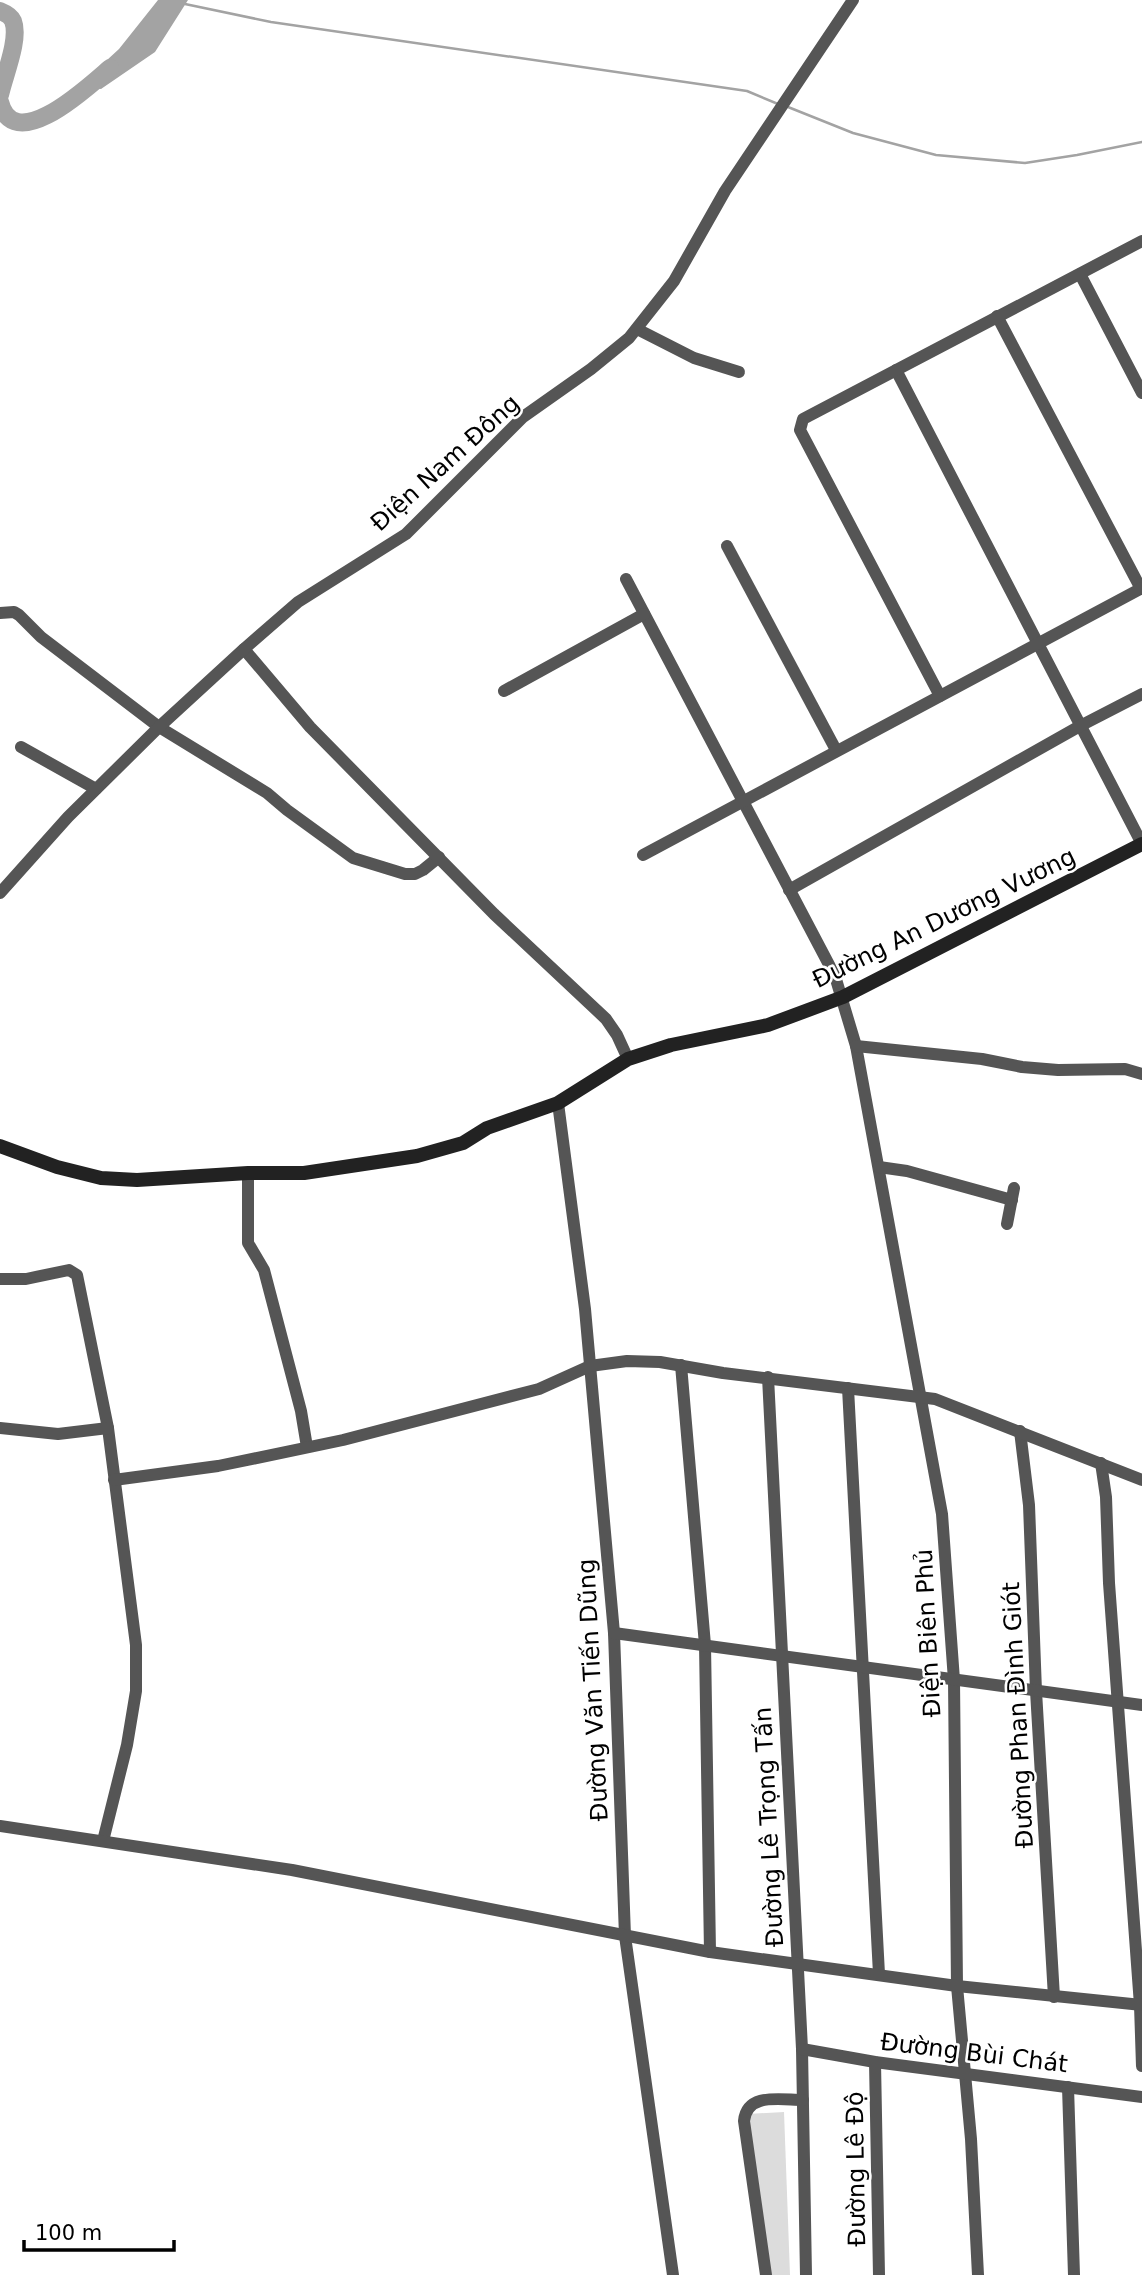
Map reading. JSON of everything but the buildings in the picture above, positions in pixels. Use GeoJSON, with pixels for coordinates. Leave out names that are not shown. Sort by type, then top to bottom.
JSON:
{"type":"FeatureCollection","features":[{"type":"Feature","properties":{"kind":"main road","name":"Đường An Dương Vương"},"geometry":{"type":"LineString","coordinates":[[0,1146],[57,1167],[101,1178],[170,1180],[248,1173],[304,1173],[417,1156],[463,1143],[487,1128],[558,1102],[628,1059],[671,1045],[768,1025],[843,997],[1142,844]]}},
{"type":"Feature","properties":{"kind":"street","name":"Điện Nam Đông"},"geometry":{"type":"LineString","coordinates":[[0,893],[96,789],[244,649],[298,602],[406,534],[523,417],[591,369],[637,329],[674,281],[724,191],[853,0]]}},
{"type":"Feature","properties":{"kind":"street"},"geometry":{"type":"LineString","coordinates":[[940,696],[800,430],[803,419],[1142,241]]}},
{"type":"Feature","properties":{"kind":"street"},"geometry":{"type":"LineString","coordinates":[[1080,274],[1142,393]]}},
{"type":"Feature","properties":{"kind":"street"},"geometry":{"type":"LineString","coordinates":[[643,855],[1141,588],[998,316]]}},
{"type":"Feature","properties":{"kind":"street"},"geometry":{"type":"LineString","coordinates":[[637,329],[694,358],[739,372]]}},
{"type":"Feature","properties":{"kind":"street"},"geometry":{"type":"LineString","coordinates":[[896,370],[1142,844]]}},
{"type":"Feature","properties":{"kind":"street"},"geometry":{"type":"LineString","coordinates":[[727,545],[836,750]]}},
{"type":"Feature","properties":{"kind":"street","name":"Điện Biên Phủ"},"geometry":{"type":"LineString","coordinates":[[626,579],[835,976],[856,1046],[942,1514],[954,1679],[957,1986],[978,2275]]}},
{"type":"Feature","properties":{"kind":"street"},"geometry":{"type":"LineString","coordinates":[[0,613],[19,614],[41,637],[159,727],[267,793],[353,858],[405,874],[415,874],[439,857]]}},
{"type":"Feature","properties":{"kind":"street"},"geometry":{"type":"LineString","coordinates":[[504,691],[644,614]]}},
{"type":"Feature","properties":{"kind":"street"},"geometry":{"type":"LineString","coordinates":[[244,649],[310,727],[494,914],[606,1019],[628,1059]]}},
{"type":"Feature","properties":{"kind":"street"},"geometry":{"type":"LineString","coordinates":[[789,890],[1080,726],[1142,694]]}},
{"type":"Feature","properties":{"kind":"street"},"geometry":{"type":"LineString","coordinates":[[21,747],[96,789]]}},
{"type":"Feature","properties":{"kind":"street"},"geometry":{"type":"LineString","coordinates":[[856,1046],[1058,1070],[1113,1068],[1142,1074]]}},
{"type":"Feature","properties":{"kind":"street","name":"Đường Văn Tiến Dũng"},"geometry":{"type":"LineString","coordinates":[[558,1102],[590,1366],[614,1633],[625,1936],[673,2275]]}},
{"type":"Feature","properties":{"kind":"street"},"geometry":{"type":"LineString","coordinates":[[879,1167],[1013,1194],[1007,1224]]}},
{"type":"Feature","properties":{"kind":"street"},"geometry":{"type":"LineString","coordinates":[[248,1173],[248,1243],[264,1270],[301,1411],[307,1447]]}},
{"type":"Feature","properties":{"kind":"street"},"geometry":{"type":"LineString","coordinates":[[0,1279],[26,1279],[69,1270],[77,1275],[108,1428],[136,1645],[136,1691],[127,1745],[103,1841]]}},
{"type":"Feature","properties":{"kind":"street"},"geometry":{"type":"LineString","coordinates":[[114,1480],[218,1466],[307,1447],[539,1389],[590,1366],[627,1361],[681,1365],[723,1373],[920,1395],[942,1400],[1142,1480]]}},
{"type":"Feature","properties":{"kind":"street"},"geometry":{"type":"LineString","coordinates":[[681,1365],[705,1645],[710,1952]]}},
{"type":"Feature","properties":{"kind":"street","name":"Đường Lê Trọng Tấn"},"geometry":{"type":"LineString","coordinates":[[768,1377],[802,2049],[806,2275]]}},
{"type":"Feature","properties":{"kind":"street"},"geometry":{"type":"LineString","coordinates":[[848,1388],[879,1974]]}},
{"type":"Feature","properties":{"kind":"street"},"geometry":{"type":"LineString","coordinates":[[0,1428],[58,1434],[108,1428]]}},
{"type":"Feature","properties":{"kind":"street","name":"Đường Phan Đình Giót"},"geometry":{"type":"LineString","coordinates":[[1020,1431],[1029,1506],[1036,1691],[1054,1997]]}},
{"type":"Feature","properties":{"kind":"street"},"geometry":{"type":"LineString","coordinates":[[1101,1463],[1107,1512],[1109,1583],[1141,2005],[1142,2066]]}},
{"type":"Feature","properties":{"kind":"street"},"geometry":{"type":"LineString","coordinates":[[614,1633],[1142,1705]]}},
{"type":"Feature","properties":{"kind":"street"},"geometry":{"type":"LineString","coordinates":[[0,1826],[292,1870],[710,1952],[957,1986],[1141,2005]]}},
{"type":"Feature","properties":{"kind":"street","name":"Đường Bùi Chát"},"geometry":{"type":"LineString","coordinates":[[802,2049],[875,2062],[1142,2097]]}},
{"type":"Feature","properties":{"kind":"street","name":"Đường Lê Độ"},"geometry":{"type":"LineString","coordinates":[[875,2062],[879,2275]]}},
{"type":"Feature","properties":{"kind":"street"},"geometry":{"type":"LineString","coordinates":[[1068,2087],[1074,2275]]}},
{"type":"Feature","properties":{"kind":"street"},"geometry":{"type":"LineString","coordinates":[[766,2275],[744,2121],[745,2111],[754,2102],[761,2100],[803,2100]]}},
{"type":"Feature","properties":{"kind":"shaded area"},"geometry":{"type":"Polygon","coordinates":[[[158,0],[188,0],[155,52],[101,89],[94,88],[91,77],[94,72],[119,49],[158,0]]]}},
{"type":"Feature","properties":{"kind":"shaded area"},"geometry":{"type":"Polygon","coordinates":[[[784,2112],[790,2275],[770,2275],[748,2114],[784,2112]]]}},
{"type":"Feature","properties":{"kind":"waterway"},"geometry":{"type":"LineString","coordinates":[[185,4],[271,22],[747,91],[778,104]]}},
{"type":"Feature","properties":{"kind":"waterway"},"geometry":{"type":"LineString","coordinates":[[0,11],[11,18],[15,29],[0,95]]}},
{"type":"Feature","properties":{"kind":"waterway"},"geometry":{"type":"LineString","coordinates":[[0,102],[8,117],[20,122],[35,120],[70,101],[110,68]]}},
{"type":"Feature","properties":{"kind":"waterway"},"geometry":{"type":"LineString","coordinates":[[788,107],[853,133],[936,155],[1025,163],[1142,142]]}}]}
